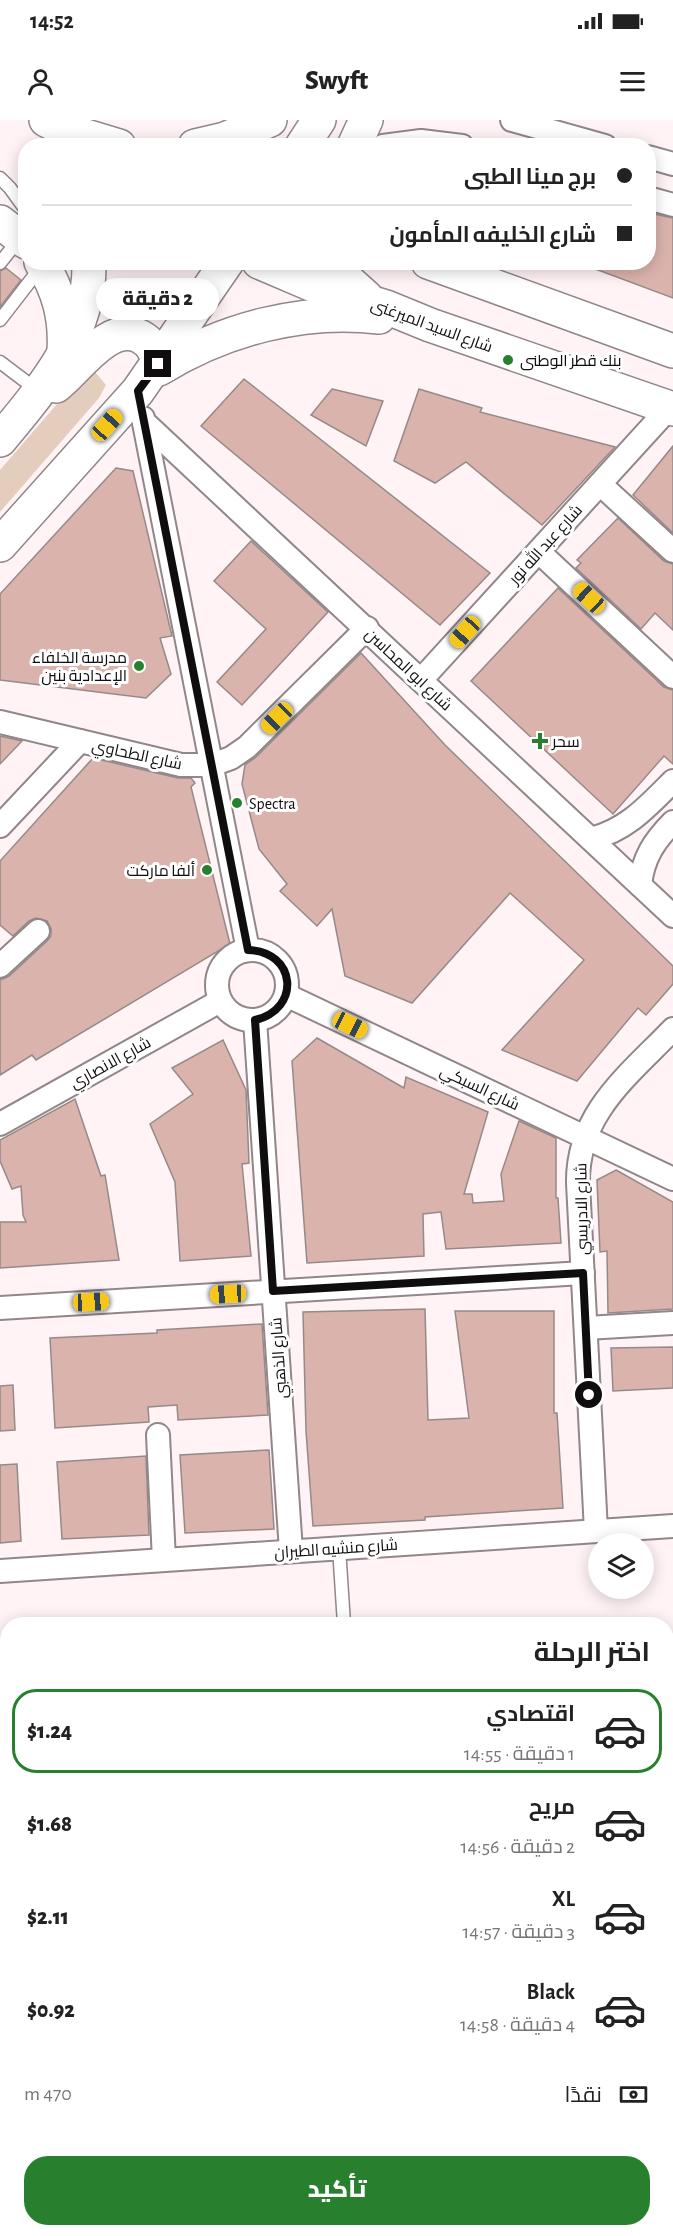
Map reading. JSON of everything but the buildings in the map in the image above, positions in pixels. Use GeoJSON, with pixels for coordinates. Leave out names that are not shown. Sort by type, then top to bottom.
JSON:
{"type":"FeatureCollection","features":[{"type":"Feature","properties":{"kind":"main road"},"geometry":{"type":"LineString","coordinates":[[32,120],[40,138]]}},
{"type":"Feature","properties":{"kind":"main road"},"geometry":{"type":"LineString","coordinates":[[32,120],[51,138]]}},
{"type":"Feature","properties":{"kind":"main road"},"geometry":{"type":"LineString","coordinates":[[46,120],[69,131],[92,138]]}},
{"type":"Feature","properties":{"kind":"main road"},"geometry":{"type":"LineString","coordinates":[[227,138],[270,120]]}},
{"type":"Feature","properties":{"kind":"main road"},"geometry":{"type":"LineString","coordinates":[[307,138],[319,120]]}},
{"type":"Feature","properties":{"kind":"main road"},"geometry":{"type":"LineString","coordinates":[[358,138],[366,120]]}},
{"type":"Feature","properties":{"kind":"main road"},"geometry":{"type":"LineString","coordinates":[[46,270],[53,281],[59,298],[65,335],[64,353]]}},
{"type":"Feature","properties":{"kind":"main road"},"geometry":{"type":"LineString","coordinates":[[0,440],[34,398],[64,353],[82,316],[87,296],[89,270]]}},
{"type":"Feature","properties":{"kind":"main road"},"geometry":{"type":"LineString","coordinates":[[0,544],[149,376],[222,270]]}},
{"type":"Feature","properties":{"kind":"main road","name":"شارع السيد الميرغنى"},"geometry":{"type":"LineString","coordinates":[[278,270],[313,285],[371,302],[430,325],[671,409]]}},
{"type":"Feature","properties":{"kind":"main road"},"geometry":{"type":"LineString","coordinates":[[337,270],[371,302]]}},
{"type":"Feature","properties":{"kind":"main road"},"geometry":{"type":"LineString","coordinates":[[450,270],[673,351]]}},
{"type":"Feature","properties":{"kind":"main road"},"geometry":{"type":"LineString","coordinates":[[149,376],[203,345],[258,326],[286,320],[334,315],[373,316],[430,325]]}},
{"type":"Feature","properties":{"kind":"main road"},"geometry":{"type":"LineString","coordinates":[[34,398],[68,377],[114,335],[129,333],[144,338],[154,349],[149,376]]}},
{"type":"Feature","properties":{"kind":"street"},"geometry":{"type":"LineString","coordinates":[[424,120],[426,132],[430,138]]}},
{"type":"Feature","properties":{"kind":"street"},"geometry":{"type":"LineString","coordinates":[[512,120],[576,138]]}},
{"type":"Feature","properties":{"kind":"street"},"geometry":{"type":"LineString","coordinates":[[656,159],[673,164]]}},
{"type":"Feature","properties":{"kind":"street"},"geometry":{"type":"LineString","coordinates":[[656,200],[673,205]]}},
{"type":"Feature","properties":{"kind":"street"},"geometry":{"type":"LineString","coordinates":[[149,376],[144,422],[248,950]]}},
{"type":"Feature","properties":{"kind":"street","name":"شارع عبد الله نور"},"geometry":{"type":"LineString","coordinates":[[421,680],[671,409]]}},
{"type":"Feature","properties":{"kind":"street","name":"شارع ابو المحاسن"},"geometry":{"type":"LineString","coordinates":[[144,422],[673,916]]}},
{"type":"Feature","properties":{"kind":"street"},"geometry":{"type":"LineString","coordinates":[[600,484],[673,551]]}},
{"type":"Feature","properties":{"kind":"street"},"geometry":{"type":"LineString","coordinates":[[539,552],[673,677]]}},
{"type":"Feature","properties":{"kind":"street","name":"شارع الطحاوي"},"geometry":{"type":"LineString","coordinates":[[0,722],[171,763],[212,765],[231,758],[247,747],[367,628]]}},
{"type":"Feature","properties":{"kind":"street"},"geometry":{"type":"LineString","coordinates":[[0,826],[80,741]]}},
{"type":"Feature","properties":{"kind":"street"},"geometry":{"type":"LineString","coordinates":[[591,839],[619,829],[635,819],[673,781]]}},
{"type":"Feature","properties":{"kind":"street"},"geometry":{"type":"LineString","coordinates":[[640,885],[642,869],[648,853],[673,822]]}},
{"type":"Feature","properties":{"kind":"street"},"geometry":{"type":"LineString","coordinates":[[0,966],[38,931]]}},
{"type":"Feature","properties":{"kind":"street"},"geometry":{"type":"LineString","coordinates":[[248,950],[268,953],[282,966],[288,985],[286,995],[278,1010],[264,1018],[247,1020],[231,1014],[220,1001],[217,982],[219,973],[230,957],[248,950]]}},
{"type":"Feature","properties":{"kind":"street","name":"شارع السبكي"},"geometry":{"type":"LineString","coordinates":[[286,995],[673,1179]]}},
{"type":"Feature","properties":{"kind":"street","name":"شارع الانصاري"},"geometry":{"type":"LineString","coordinates":[[0,1124],[220,1001]]}},
{"type":"Feature","properties":{"kind":"street","name":"شارع الذهبي"},"geometry":{"type":"LineString","coordinates":[[255,1020],[291,1551]]}},
{"type":"Feature","properties":{"kind":"street","name":"شارع الادريسي"},"geometry":{"type":"LineString","coordinates":[[596,1531],[578,1171],[584,1137],[592,1119],[603,1103],[673,1029]]}},
{"type":"Feature","properties":{"kind":"street"},"geometry":{"type":"LineString","coordinates":[[0,1308],[583,1273]]}},
{"type":"Feature","properties":{"kind":"street"},"geometry":{"type":"LineString","coordinates":[[586,1328],[673,1323]]}},
{"type":"Feature","properties":{"kind":"street"},"geometry":{"type":"LineString","coordinates":[[158,1435],[164,1560]]}},
{"type":"Feature","properties":{"kind":"street","name":"شارع منشيه الطيران"},"geometry":{"type":"LineString","coordinates":[[0,1571],[673,1526]]}},
{"type":"Feature","properties":{"kind":"lane"},"geometry":{"type":"LineString","coordinates":[[0,178],[10,188],[18,215]]}},
{"type":"Feature","properties":{"kind":"lane"},"geometry":{"type":"LineString","coordinates":[[0,263],[18,246]]}},
{"type":"Feature","properties":{"kind":"lane"},"geometry":{"type":"LineString","coordinates":[[0,320],[34,276],[33,270]]}},
{"type":"Feature","properties":{"kind":"lane"},"geometry":{"type":"LineString","coordinates":[[0,362],[34,398]]}},
{"type":"Feature","properties":{"kind":"lane"},"geometry":{"type":"LineString","coordinates":[[339,1548],[344,1617]]}},
{"type":"Feature","properties":{"kind":"shaded area"},"geometry":{"type":"Polygon","coordinates":[[[95,372],[106,385],[99,398],[0,512],[0,470],[82,375],[95,372]]]}},
{"type":"Feature","properties":{"kind":"place","name":"بنك قطر الوطنى"},"geometry":{"type":"Point","coordinates":[508,360]}},
{"type":"Feature","properties":{"kind":"place","name":"مدرسة الخلفاء الإعدادية بنين"},"geometry":{"type":"Point","coordinates":[139,666]}},
{"type":"Feature","properties":{"kind":"place","name":"سحر"},"geometry":{"type":"Point","coordinates":[540,741]}},
{"type":"Feature","properties":{"kind":"place","name":"Spectra"},"geometry":{"type":"Point","coordinates":[237,803]}},
{"type":"Feature","properties":{"kind":"place","name":"ألفا ماركت"},"geometry":{"type":"Point","coordinates":[207,870]}},
{"type":"Feature","properties":{"kind":"route"},"geometry":{"type":"LineString","coordinates":[[158,364],[138,391],[248,950],[268,953],[276,959],[282,966],[288,985],[286,995],[278,1010],[255,1020],[273,1291],[583,1273],[589,1395]]}}]}
